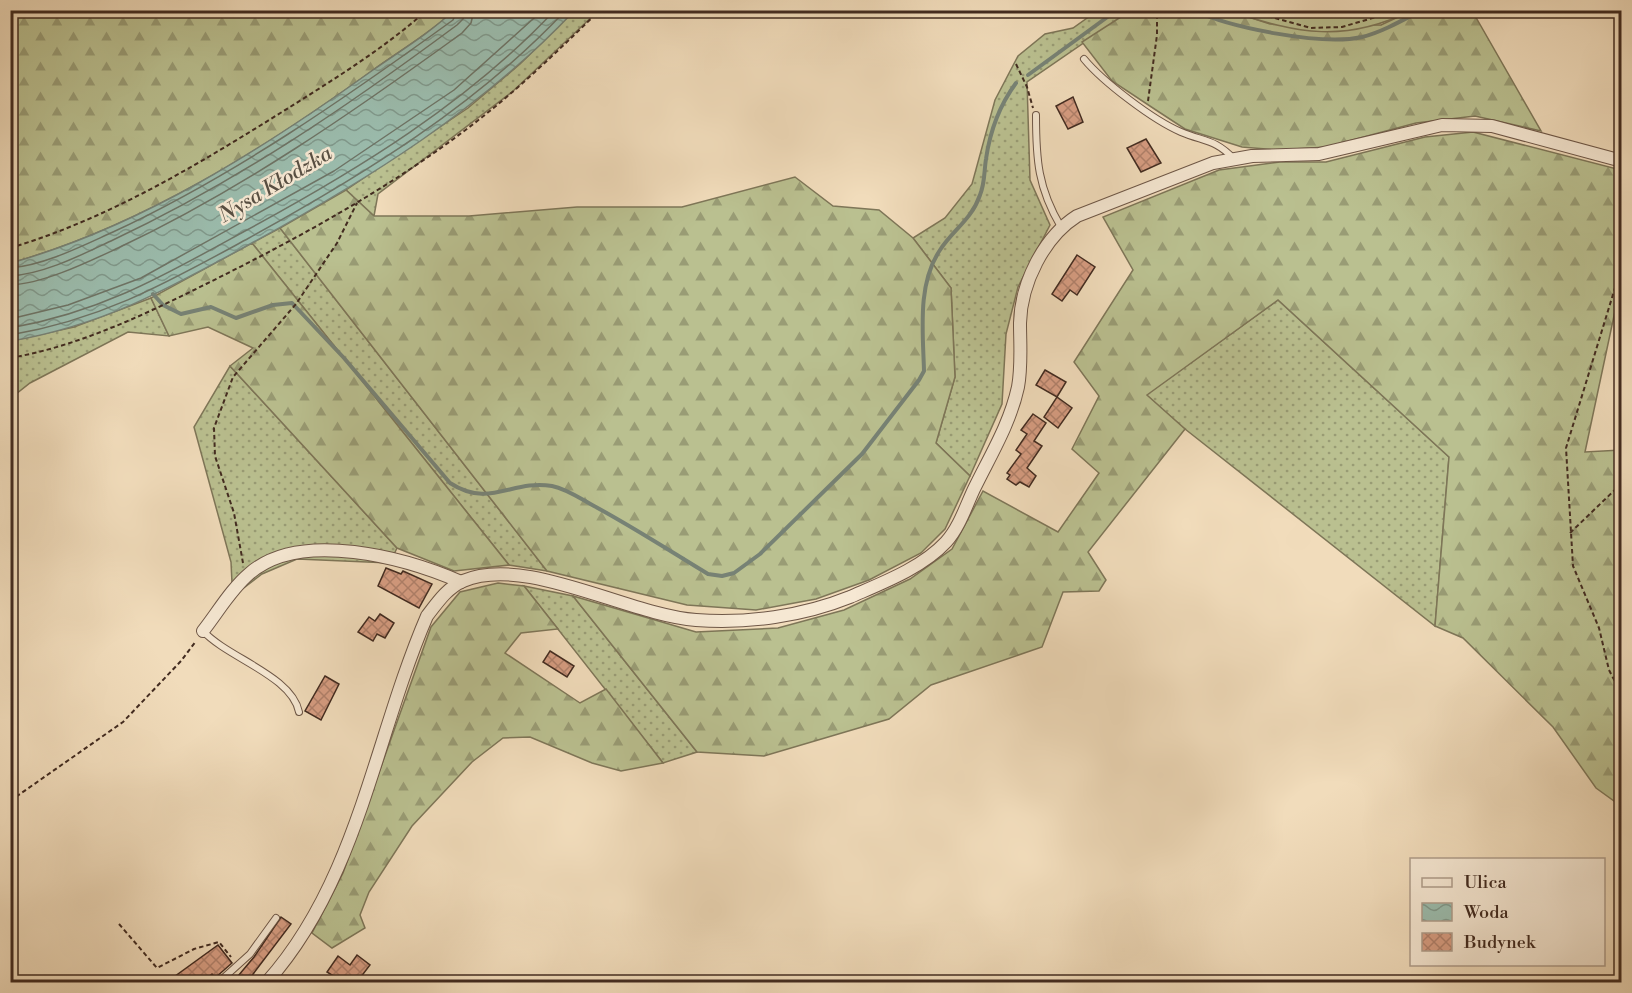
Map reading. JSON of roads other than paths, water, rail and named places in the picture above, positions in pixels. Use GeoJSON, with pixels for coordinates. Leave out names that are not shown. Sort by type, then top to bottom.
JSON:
{"type":"FeatureCollection","features":[{"type":"Feature","properties":{"kind":"street"},"geometry":{"type":"LineString","coordinates":[[267,982],[288,958],[314,917],[336,873],[427,616],[442,596],[461,582],[487,573],[518,574],[695,620],[766,618],[820,608],[850,597],[914,566],[947,541],[1001,436],[1018,387],[1020,320],[1026,291],[1041,256],[1061,227],[1077,216],[1213,163],[1235,159],[1319,154],[1442,125],[1468,124],[1503,129],[1622,161]]}},
{"type":"Feature","properties":{"kind":"street"},"geometry":{"type":"LineString","coordinates":[[204,631],[251,572],[270,561],[305,551],[369,552],[433,569],[461,582]]}},
{"type":"Feature","properties":{"kind":"lane"},"geometry":{"type":"LineString","coordinates":[[1084,59],[1097,75],[1146,110],[1180,131],[1220,144],[1235,159]]}},
{"type":"Feature","properties":{"kind":"lane"},"geometry":{"type":"LineString","coordinates":[[1036,115],[1038,175],[1047,202],[1061,227]]}},
{"type":"Feature","properties":{"kind":"lane"},"geometry":{"type":"LineString","coordinates":[[204,631],[214,643],[288,690],[297,701],[299,712]]}},
{"type":"Feature","properties":{"kind":"lane"},"geometry":{"type":"LineString","coordinates":[[222,981],[236,964],[250,954],[276,918]]}},
{"type":"Feature","properties":{"kind":"water","name":"Nysa Kłodzka"},"geometry":{"type":"Polygon","coordinates":[[[454,10],[574,11],[538,47],[462,111],[380,168],[294,220],[135,303],[76,325],[11,341],[11,263],[107,228],[154,207],[200,182],[245,156],[331,99],[425,34],[454,10]]]}},
{"type":"Feature","properties":{"kind":"waterway"},"geometry":{"type":"LineString","coordinates":[[1028,75],[1117,10]]}},
{"type":"Feature","properties":{"kind":"waterway"},"geometry":{"type":"LineString","coordinates":[[1193,10],[1253,29],[1324,39],[1362,37],[1422,10]]}},
{"type":"Feature","properties":{"kind":"waterway"},"geometry":{"type":"LineString","coordinates":[[153,294],[163,305],[181,314],[211,307],[236,318],[273,305],[292,303],[344,358],[450,483],[464,490],[489,494],[525,486],[558,487],[623,522],[708,574],[722,576],[734,573],[760,554],[862,454],[919,380],[924,371],[923,309],[928,278],[940,250],[977,203],[983,186],[993,129],[1000,110],[1016,83]]}}]}
